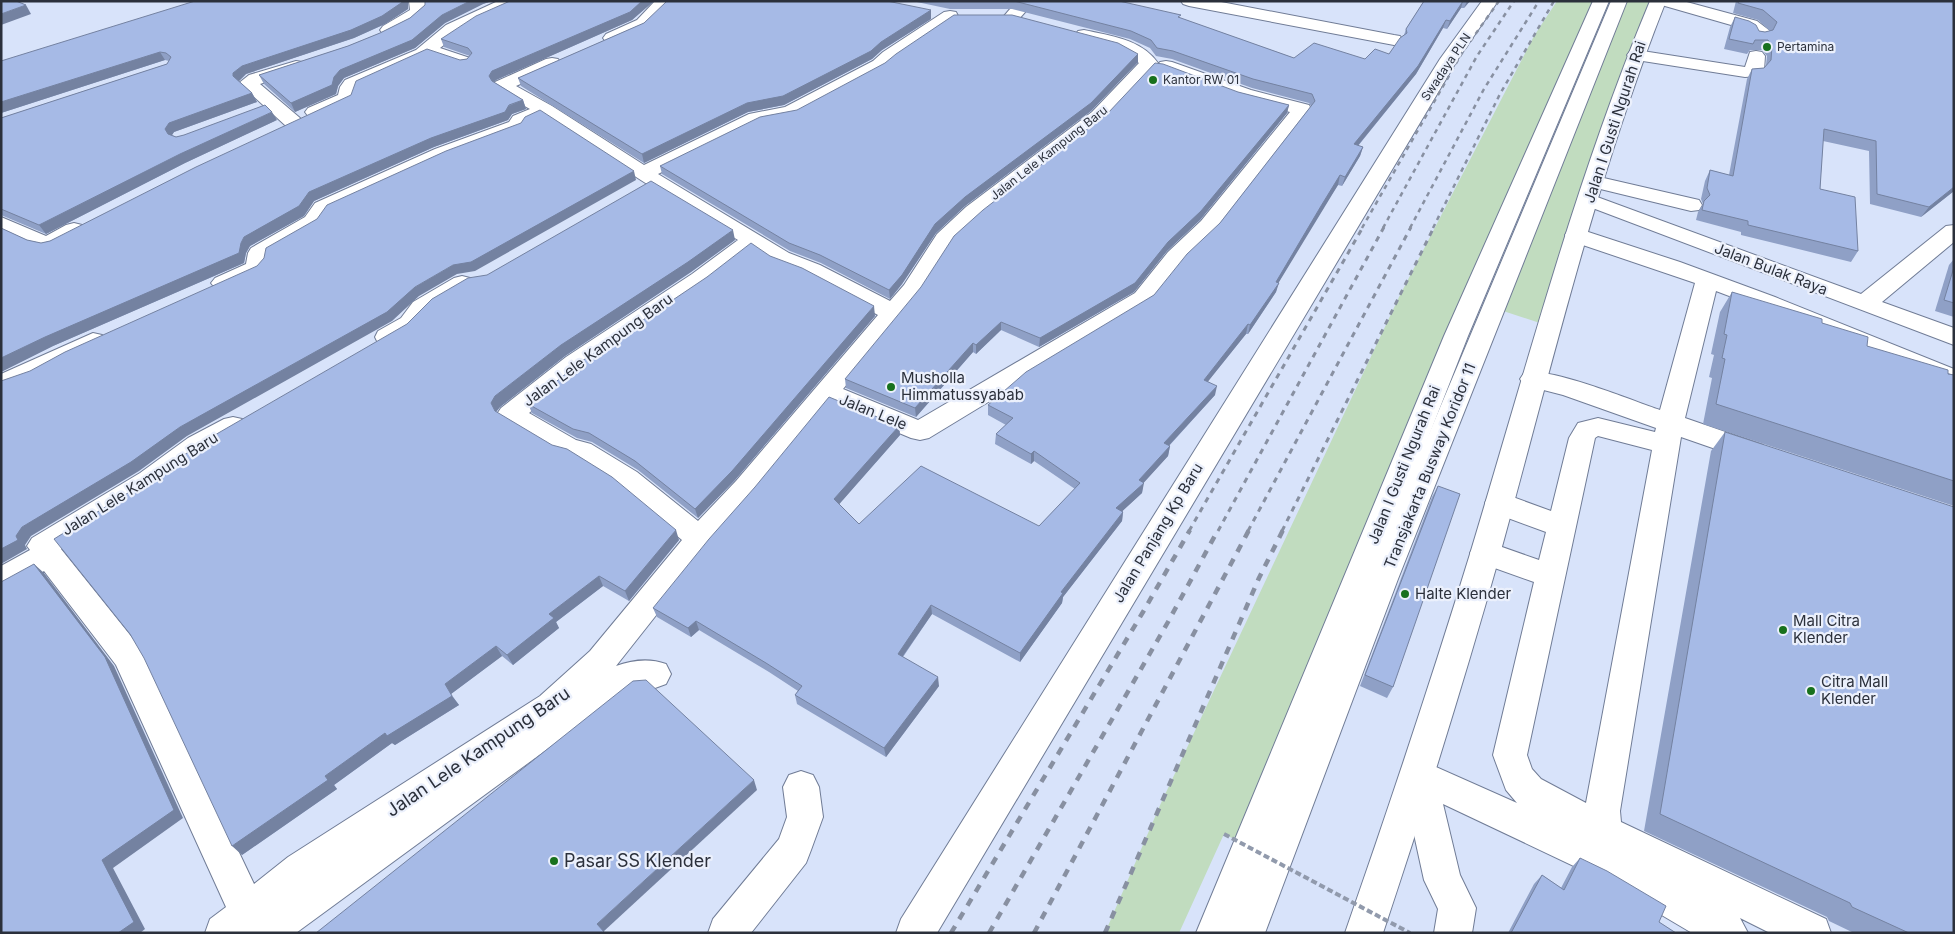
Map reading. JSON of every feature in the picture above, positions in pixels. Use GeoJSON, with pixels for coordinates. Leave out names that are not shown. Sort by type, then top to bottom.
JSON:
{"type":"FeatureCollection","features":[{"type":"Feature","properties":{"kind":"street"},"geometry":{"type":"LineString","coordinates":[[371,38],[402,23],[418,12],[417,1]]}},
{"type":"Feature","properties":{"kind":"street"},"geometry":{"type":"LineString","coordinates":[[308,62],[251,80],[248,84],[263,108],[284,126],[345,99],[351,84],[429,50],[452,29],[490,10],[514,1]]}},
{"type":"Feature","properties":{"kind":"street"},"geometry":{"type":"LineString","coordinates":[[593,45],[644,24],[657,7],[668,1]]}},
{"type":"Feature","properties":{"kind":"street"},"geometry":{"type":"LineString","coordinates":[[1027,1],[1004,16],[1031,21]]}},
{"type":"Feature","properties":{"kind":"street"},"geometry":{"type":"LineString","coordinates":[[1189,1],[1232,5],[1394,40]]}},
{"type":"Feature","properties":{"kind":"street","name":"Swadaya PLN"},"geometry":{"type":"LineString","coordinates":[[1403,134],[1449,59],[1490,1]]}},
{"type":"Feature","properties":{"kind":"street","name":"Jalan I Gusti Ngurah Rai"},"geometry":{"type":"LineString","coordinates":[[1215,933],[1458,330],[1601,1]]}},
{"type":"Feature","properties":{"kind":"street","name":"Transjakarta Busway Koridor 11"},"geometry":{"type":"LineString","coordinates":[[1246,933],[1383,578],[1619,1]]}},
{"type":"Feature","properties":{"kind":"street","name":"Jalan I Gusti Ngurah Rai"},"geometry":{"type":"LineString","coordinates":[[1364,933],[1431,780],[1485,553],[1534,379],[1576,235],[1636,55],[1658,1]]}},
{"type":"Feature","properties":{"kind":"street"},"geometry":{"type":"LineString","coordinates":[[1664,1],[1751,25],[1761,31],[1760,35]]}},
{"type":"Feature","properties":{"kind":"street"},"geometry":{"type":"LineString","coordinates":[[643,182],[756,118],[790,112],[879,65],[889,56],[957,16],[931,12]]}},
{"type":"Feature","properties":{"kind":"street"},"geometry":{"type":"LineString","coordinates":[[1068,30],[1124,45],[1143,54],[1149,63]]}},
{"type":"Feature","properties":{"kind":"street"},"geometry":{"type":"LineString","coordinates":[[429,50],[464,62]]}},
{"type":"Feature","properties":{"kind":"street"},"geometry":{"type":"LineString","coordinates":[[1636,55],[1745,72],[1755,70],[1756,56]]}},
{"type":"Feature","properties":{"kind":"street"},"geometry":{"type":"LineString","coordinates":[[568,56],[503,85],[545,110],[643,182],[696,204],[781,258],[812,270],[893,313]]}},
{"type":"Feature","properties":{"kind":"street","name":"Jalan Lele Kampung Baru"},"geometry":{"type":"LineString","coordinates":[[246,926],[301,870],[552,706],[578,684],[601,661],[700,539],[912,290],[945,239],[959,224],[1099,116],[1149,63]]}},
{"type":"Feature","properties":{"kind":"street","name":"Jalan Lele"},"geometry":{"type":"LineString","coordinates":[[826,393],[920,431],[1143,298],[1176,257],[1209,226],[1302,110],[1244,94],[1171,67],[1149,63]]}},
{"type":"Feature","properties":{"kind":"street"},"geometry":{"type":"LineString","coordinates":[[208,289],[254,269],[257,266],[259,253],[313,222],[323,208],[435,155],[466,142],[518,125],[520,120],[545,110]]}},
{"type":"Feature","properties":{"kind":"street","name":"Jalan Panjang Kp Baru"},"geometry":{"type":"LineString","coordinates":[[915,933],[1403,134]]}},
{"type":"Feature","properties":{"kind":"street"},"geometry":{"type":"LineString","coordinates":[[1592,191],[1690,205]]}},
{"type":"Feature","properties":{"kind":"street","name":"Jalan Bulak Raya"},"geometry":{"type":"LineString","coordinates":[[1592,191],[1863,303],[1954,337]]}},
{"type":"Feature","properties":{"kind":"street"},"geometry":{"type":"LineString","coordinates":[[1,223],[46,244],[94,220]]}},
{"type":"Feature","properties":{"kind":"street"},"geometry":{"type":"LineString","coordinates":[[1863,303],[1944,251],[1954,231]]}},
{"type":"Feature","properties":{"kind":"street"},"geometry":{"type":"LineString","coordinates":[[1576,235],[1708,280],[1883,347],[1954,379]]}},
{"type":"Feature","properties":{"kind":"street","name":"Jalan Lele Kampung Baru"},"geometry":{"type":"LineString","coordinates":[[700,539],[626,479],[581,451],[567,447],[510,414],[574,363],[700,279],[752,240]]}},
{"type":"Feature","properties":{"kind":"street"},"geometry":{"type":"LineString","coordinates":[[369,348],[410,322],[417,312],[428,303],[466,281],[485,278]]}},
{"type":"Feature","properties":{"kind":"street"},"geometry":{"type":"LineString","coordinates":[[1604,832],[1602,811],[1668,434],[1685,361],[1708,280]]}},
{"type":"Feature","properties":{"kind":"street"},"geometry":{"type":"LineString","coordinates":[[1,384],[109,334]]}},
{"type":"Feature","properties":{"kind":"street"},"geometry":{"type":"LineString","coordinates":[[1534,379],[1569,388],[1668,434]]}},
{"type":"Feature","properties":{"kind":"street","name":"Jalan Lele Kampung Baru"},"geometry":{"type":"LineString","coordinates":[[47,555],[42,546],[150,480],[198,445],[256,414]]}},
{"type":"Feature","properties":{"kind":"street"},"geometry":{"type":"LineString","coordinates":[[1777,460],[1668,434],[1598,427],[1587,430],[1582,438],[1510,755],[1518,779],[1529,791],[1604,832],[1812,933]]}},
{"type":"Feature","properties":{"kind":"street"},"geometry":{"type":"LineString","coordinates":[[1499,503],[1562,526]]}},
{"type":"Feature","properties":{"kind":"street"},"geometry":{"type":"LineString","coordinates":[[1485,553],[1550,576]]}},
{"type":"Feature","properties":{"kind":"street"},"geometry":{"type":"LineString","coordinates":[[1,580],[47,555],[127,655],[140,679],[246,926],[294,909],[605,688],[625,677],[654,674]]}},
{"type":"Feature","properties":{"kind":"street"},"geometry":{"type":"LineString","coordinates":[[1431,780],[1443,880],[1457,908],[1452,933]]}},
{"type":"Feature","properties":{"kind":"street"},"geometry":{"type":"LineString","coordinates":[[1431,780],[1612,865],[1729,933]]}},
{"type":"Feature","properties":{"kind":"street"},"geometry":{"type":"LineString","coordinates":[[727,933],[793,850],[805,817],[801,787]]}},
{"type":"Feature","properties":{"kind":"path"},"geometry":{"type":"LineString","coordinates":[[1224,834],[1410,933]]}},
{"type":"Feature","properties":{"kind":"green space"},"geometry":{"type":"Polygon","coordinates":[[[1557,1],[1601,1],[1246,845],[1224,834],[1179,933],[1105,933],[1161,803],[1399,297],[1534,36],[1557,1]]]}},
{"type":"Feature","properties":{"kind":"green space"},"geometry":{"type":"Polygon","coordinates":[[[1619,1],[1658,1],[1549,326],[1494,308],[1619,1]]]}},
{"type":"Feature","properties":{"kind":"building"},"geometry":{"type":"Polygon","coordinates":[[[1,1],[16,1],[26,5],[1,14],[1,1]]]}},
{"type":"Feature","properties":{"kind":"building"},"geometry":{"type":"Polygon","coordinates":[[[195,1],[404,1],[382,16],[351,30],[242,66],[233,73],[233,76],[252,93],[169,123],[165,129],[168,134],[176,137],[265,105],[272,112],[180,154],[39,225],[1,209],[1,118],[167,64],[171,57],[166,53],[160,52],[1,102],[1,61],[195,1]]]}},
{"type":"Feature","properties":{"kind":"building"},"geometry":{"type":"Polygon","coordinates":[[[425,1],[470,1],[442,15],[412,40],[340,70],[334,77],[332,85],[291,103],[259,75],[348,46],[380,33],[410,18],[425,5],[425,1]]]}},
{"type":"Feature","properties":{"kind":"building"},"geometry":{"type":"Polygon","coordinates":[[[510,1],[642,1],[630,12],[492,71],[489,76],[492,81],[523,100],[509,105],[505,112],[431,138],[309,192],[299,206],[244,237],[239,253],[1,358],[1,228],[27,240],[41,243],[50,241],[196,167],[351,95],[356,81],[427,49],[460,60],[467,59],[472,53],[468,48],[441,39],[476,16],[510,1]]]}},
{"type":"Feature","properties":{"kind":"building"},"geometry":{"type":"Polygon","coordinates":[[[667,1],[887,1],[931,10],[881,42],[871,51],[783,96],[747,103],[642,154],[518,78],[644,23],[667,1]]]}},
{"type":"Feature","properties":{"kind":"building"},"geometry":{"type":"Polygon","coordinates":[[[1014,1],[1119,1],[1181,15],[1178,17],[1294,58],[1314,43],[1365,59],[1375,49],[1389,54],[1400,38],[1407,33],[1406,29],[1424,1],[1463,1],[1450,21],[1446,20],[1418,66],[1354,144],[1363,147],[1345,177],[1340,175],[1276,282],[1279,283],[1250,325],[1248,324],[1204,380],[1217,386],[1164,443],[1170,446],[1139,480],[1144,483],[1116,508],[1123,512],[1061,592],[1063,593],[1020,653],[931,605],[898,654],[938,677],[884,748],[795,695],[802,686],[766,663],[696,621],[688,628],[653,608],[829,397],[899,426],[834,499],[859,524],[921,466],[1039,526],[1080,483],[1034,451],[1031,454],[996,434],[1013,418],[988,405],[1026,372],[1154,295],[1187,254],[1220,223],[1315,101],[1312,94],[1253,79],[1173,51],[1157,48],[1151,40],[1131,31],[1014,1]]]}},
{"type":"Feature","properties":{"kind":"building"},"geometry":{"type":"Polygon","coordinates":[[[1739,1],[1954,1],[1954,187],[1929,207],[1877,194],[1876,141],[1824,129],[1820,189],[1855,197],[1858,251],[1748,225],[1748,221],[1702,210],[1704,201],[1710,195],[1707,188],[1710,170],[1733,176],[1752,69],[1764,68],[1771,60],[1772,46],[1768,40],[1755,40],[1753,44],[1729,39],[1735,17],[1749,21],[1756,25],[1759,31],[1765,32],[1773,30],[1777,22],[1763,10],[1738,3],[1739,1]]]}},
{"type":"Feature","properties":{"kind":"building"},"geometry":{"type":"Polygon","coordinates":[[[954,15],[1012,15],[1118,43],[1138,54],[1091,103],[965,197],[935,224],[902,275],[889,290],[820,255],[789,243],[660,166],[760,117],[797,110],[885,63],[954,15]]]}},
{"type":"Feature","properties":{"kind":"building"},"geometry":{"type":"Polygon","coordinates":[[[1155,63],[1163,64],[1238,92],[1289,105],[1201,211],[1168,242],[1135,283],[1040,338],[1001,322],[976,345],[973,343],[915,408],[845,379],[921,287],[954,236],[983,210],[1108,113],[1155,63]]]}},
{"type":"Feature","properties":{"kind":"building"},"geometry":{"type":"Polygon","coordinates":[[[540,110],[634,171],[471,262],[453,265],[415,287],[387,312],[180,427],[131,462],[22,527],[16,536],[18,540],[1,549],[1,381],[30,371],[65,352],[257,266],[264,258],[266,248],[317,219],[327,205],[446,151],[521,123],[525,117],[540,110]]]}},
{"type":"Feature","properties":{"kind":"building"},"geometry":{"type":"Polygon","coordinates":[[[651,181],[733,230],[688,262],[561,345],[495,396],[491,403],[495,411],[552,445],[567,449],[612,477],[676,530],[625,591],[599,576],[549,614],[554,618],[507,655],[496,646],[445,684],[452,696],[387,736],[385,733],[325,776],[328,780],[232,846],[144,658],[130,634],[54,539],[152,478],[201,443],[407,324],[432,299],[468,278],[487,275],[651,181]]]}},
{"type":"Feature","properties":{"kind":"building"},"geometry":{"type":"Polygon","coordinates":[[[751,243],[770,256],[802,268],[874,306],[732,471],[695,509],[635,461],[589,433],[573,429],[528,404],[582,361],[707,277],[751,243]]]}},
{"type":"Feature","properties":{"kind":"building"},"geometry":{"type":"Polygon","coordinates":[[[1954,267],[1954,303],[1944,300],[1954,267]]]}},
{"type":"Feature","properties":{"kind":"building"},"geometry":{"type":"Polygon","coordinates":[[[1732,292],[1822,319],[1822,323],[1868,337],[1867,346],[1948,370],[1948,374],[1954,375],[1954,481],[1716,404],[1725,359],[1722,358],[1727,335],[1724,334],[1732,292]]]}},
{"type":"Feature","properties":{"kind":"building","name":"Citra Mall Klender"},"geometry":{"type":"Polygon","coordinates":[[[1725,432],[1954,507],[1954,933],[1909,933],[1852,907],[1850,903],[1660,814],[1725,432]]]}},
{"type":"Feature","properties":{"kind":"building","name":"Halte Klender"},"geometry":{"type":"Polygon","coordinates":[[[1438,486],[1460,494],[1393,687],[1365,675],[1438,486]]]}},
{"type":"Feature","properties":{"kind":"building"},"geometry":{"type":"Polygon","coordinates":[[[34,564],[105,657],[174,810],[102,860],[134,922],[118,933],[1,933],[1,582],[34,564]]]}},
{"type":"Feature","properties":{"kind":"building","name":"Pasar SS Klender"},"geometry":{"type":"Polygon","coordinates":[[[646,680],[754,780],[597,924],[605,933],[316,933],[633,681],[646,680]]]}},
{"type":"Feature","properties":{"kind":"building"},"geometry":{"type":"Polygon","coordinates":[[[1580,858],[1607,871],[1666,906],[1659,922],[1676,933],[1511,933],[1542,875],[1564,890],[1580,858]]]}},
{"type":"Feature","properties":{"kind":"railway"},"geometry":{"type":"LineString","coordinates":[[1362,228],[1462,53],[1499,1]]}},
{"type":"Feature","properties":{"kind":"railway"},"geometry":{"type":"LineString","coordinates":[[1383,228],[1477,56],[1514,1]]}},
{"type":"Feature","properties":{"kind":"railway"},"geometry":{"type":"LineString","coordinates":[[1410,228],[1484,89],[1539,1]]}},
{"type":"Feature","properties":{"kind":"railway"},"geometry":{"type":"LineString","coordinates":[[1433,228],[1500,94],[1554,1]]}},
{"type":"Feature","properties":{"kind":"railway"},"geometry":{"type":"LineString","coordinates":[[1189,531],[1363,227]]}},
{"type":"Feature","properties":{"kind":"railway"},"geometry":{"type":"LineString","coordinates":[[1218,531],[1384,227]]}},
{"type":"Feature","properties":{"kind":"railway"},"geometry":{"type":"LineString","coordinates":[[1248,531],[1411,227]]}},
{"type":"Feature","properties":{"kind":"railway"},"geometry":{"type":"LineString","coordinates":[[1282,531],[1434,227]]}},
{"type":"Feature","properties":{"kind":"railway"},"geometry":{"type":"LineString","coordinates":[[951,933],[1190,530]]}},
{"type":"Feature","properties":{"kind":"railway"},"geometry":{"type":"LineString","coordinates":[[989,933],[1168,622],[1218,530]]}},
{"type":"Feature","properties":{"kind":"railway"},"geometry":{"type":"LineString","coordinates":[[1034,933],[1249,530]]}},
{"type":"Feature","properties":{"kind":"railway"},"geometry":{"type":"LineString","coordinates":[[1105,933],[1259,578],[1283,530]]}},
{"type":"Feature","properties":{"kind":"place","name":"Pertamina"},"geometry":{"type":"Point","coordinates":[1767,47]}},
{"type":"Feature","properties":{"kind":"place","name":"Kantor RW 01"},"geometry":{"type":"Point","coordinates":[1153,80]}},
{"type":"Feature","properties":{"kind":"place","name":"Musholla Himmatussyabab"},"geometry":{"type":"Point","coordinates":[891,387]}},
{"type":"Feature","properties":{"kind":"place","name":"Halte Klender"},"geometry":{"type":"Point","coordinates":[1405,594]}},
{"type":"Feature","properties":{"kind":"place","name":"Mall Citra Klender"},"geometry":{"type":"Point","coordinates":[1783,630]}},
{"type":"Feature","properties":{"kind":"place","name":"Citra Mall Klender"},"geometry":{"type":"Point","coordinates":[1811,691]}},
{"type":"Feature","properties":{"kind":"place","name":"Pasar SS Klender"},"geometry":{"type":"Point","coordinates":[554,861]}}]}
